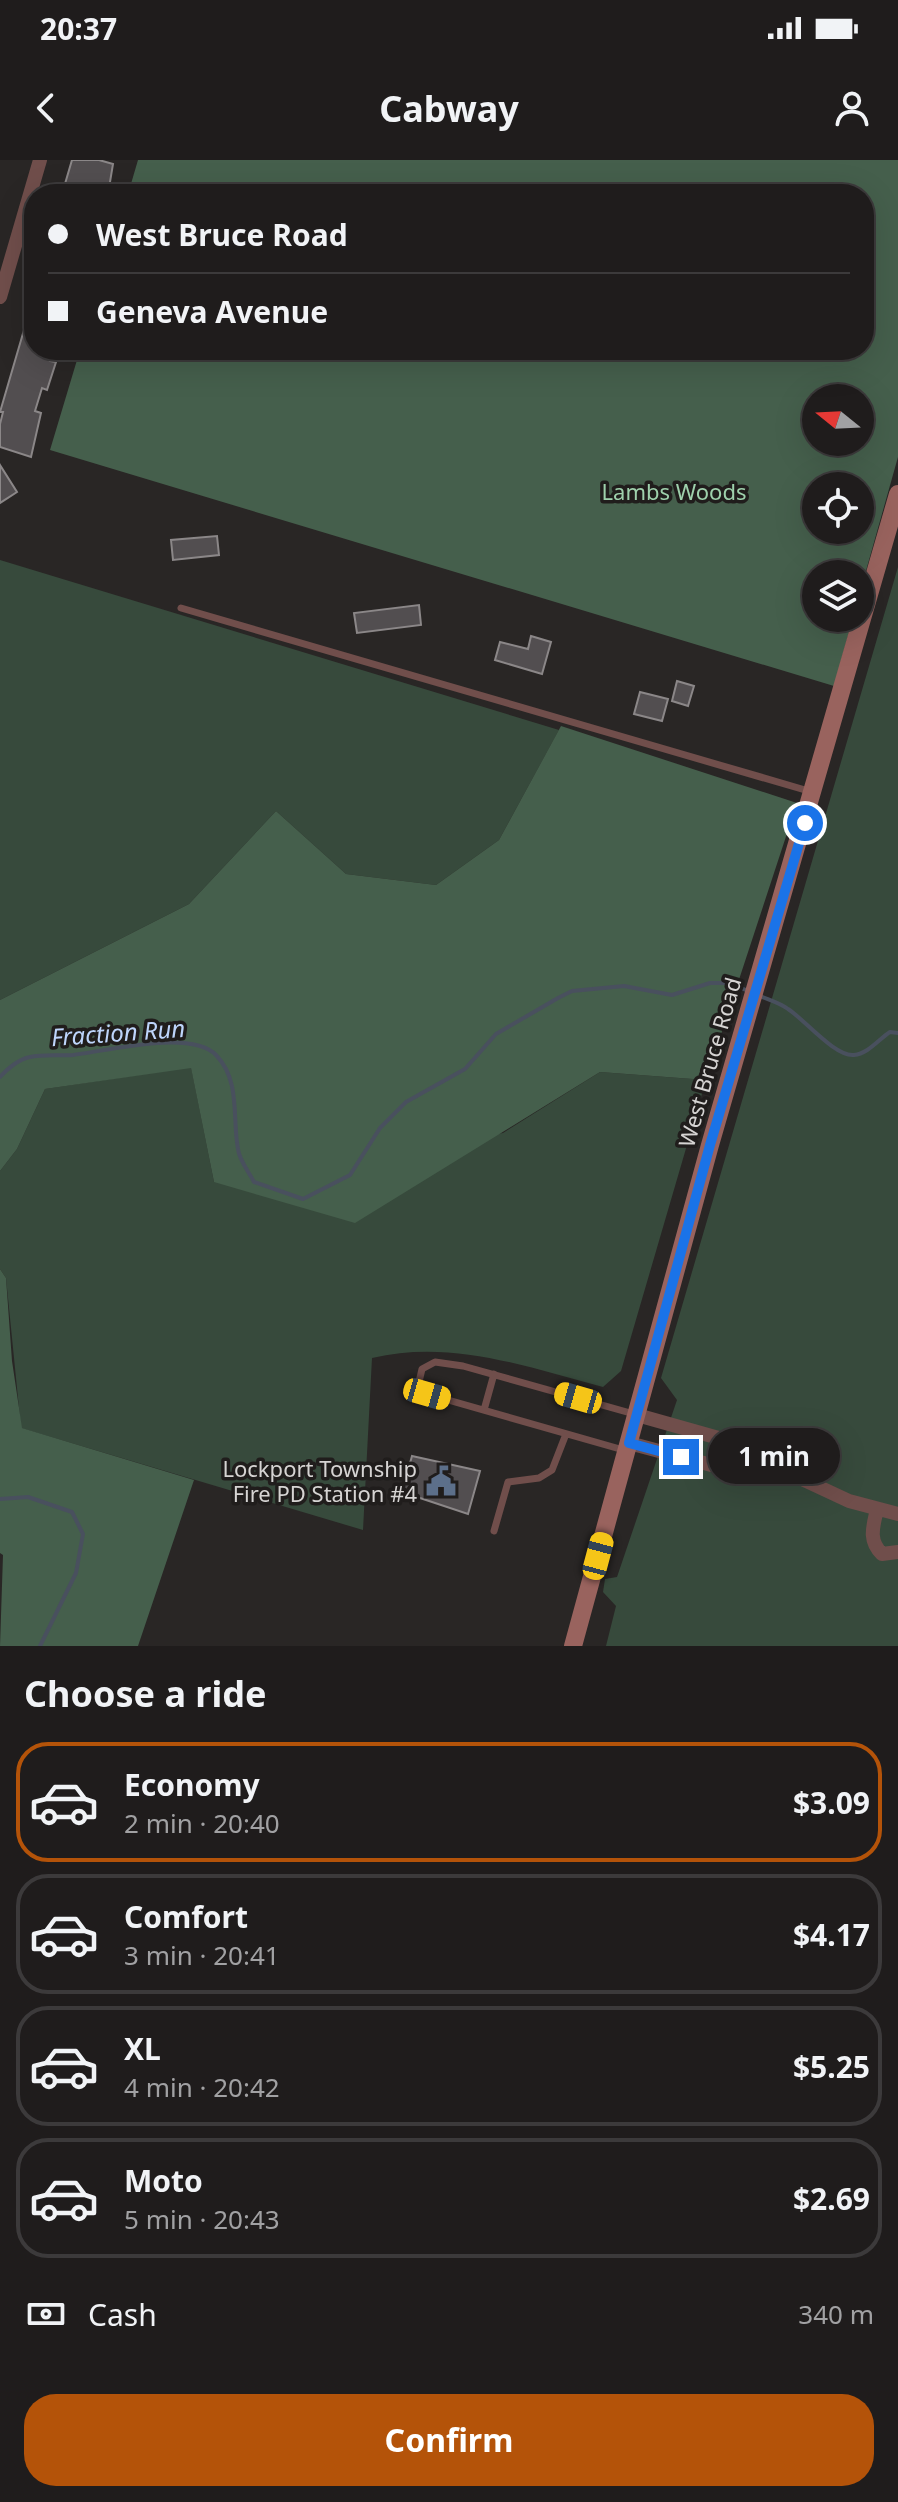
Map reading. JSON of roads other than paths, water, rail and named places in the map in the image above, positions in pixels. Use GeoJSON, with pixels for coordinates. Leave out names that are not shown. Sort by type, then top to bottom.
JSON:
{"type":"FeatureCollection","features":[{"type":"Feature","properties":{"kind":"street"},"geometry":{"type":"LineString","coordinates":[[32,184],[33,160]]}},
{"type":"Feature","properties":{"kind":"street"},"geometry":{"type":"LineString","coordinates":[[33,184],[40,160]]}},
{"type":"Feature","properties":{"kind":"street"},"geometry":{"type":"LineString","coordinates":[[0,297],[24,216]]}},
{"type":"Feature","properties":{"kind":"street","name":"West Bruce Road"},"geometry":{"type":"LineString","coordinates":[[573,1646],[754,993],[898,494]]}},
{"type":"Feature","properties":{"kind":"street"},"geometry":{"type":"LineString","coordinates":[[637,1415],[765,1451],[789,1473],[849,1501],[898,1514]]}},
{"type":"Feature","properties":{"kind":"street"},"geometry":{"type":"LineString","coordinates":[[628,1447],[760,1478],[789,1473]]}},
{"type":"Feature","properties":{"kind":"street"},"geometry":{"type":"LineString","coordinates":[[877,1509],[871,1534],[873,1545],[882,1554],[898,1552]]}},
{"type":"Feature","properties":{"kind":"lane"},"geometry":{"type":"LineString","coordinates":[[181,608],[814,792]]}},
{"type":"Feature","properties":{"kind":"lane"},"geometry":{"type":"LineString","coordinates":[[628,1447],[566,1434],[427,1394],[419,1382],[422,1369],[435,1362],[494,1374],[637,1415]]}},
{"type":"Feature","properties":{"kind":"lane"},"geometry":{"type":"LineString","coordinates":[[484,1410],[494,1374]]}},
{"type":"Feature","properties":{"kind":"lane"},"geometry":{"type":"LineString","coordinates":[[494,1531],[508,1482],[539,1478],[552,1470],[566,1434]]}},
{"type":"Feature","properties":{"kind":"waterway","name":"Fraction Run"},"geometry":{"type":"LineString","coordinates":[[0,1077],[18,1062],[35,1056],[73,1055],[148,1044],[188,1043],[204,1047],[216,1055],[229,1076],[239,1153],[254,1182],[303,1199],[350,1175],[380,1128],[406,1102],[465,1069],[496,1034],[572,991],[624,986],[672,995],[710,983],[730,983],[748,991]]}},
{"type":"Feature","properties":{"kind":"waterway","name":"Fraction Run"},"geometry":{"type":"LineString","coordinates":[[760,996],[785,1007],[829,1044],[846,1054],[859,1054],[890,1032],[898,1033]]}},
{"type":"Feature","properties":{"kind":"waterway","name":"Fraction Run"},"geometry":{"type":"LineString","coordinates":[[0,1499],[28,1497],[72,1512],[83,1534],[76,1573],[40,1646]]}},
{"type":"Feature","properties":{"kind":"place","name":"Lockport Township Fire PD Station #4"},"geometry":{"type":"Point","coordinates":[441,1481]}},
{"type":"Feature","properties":{"kind":"park label","name":"Lambs Woods"},"geometry":{"type":"Point","coordinates":[674,491]}}]}
